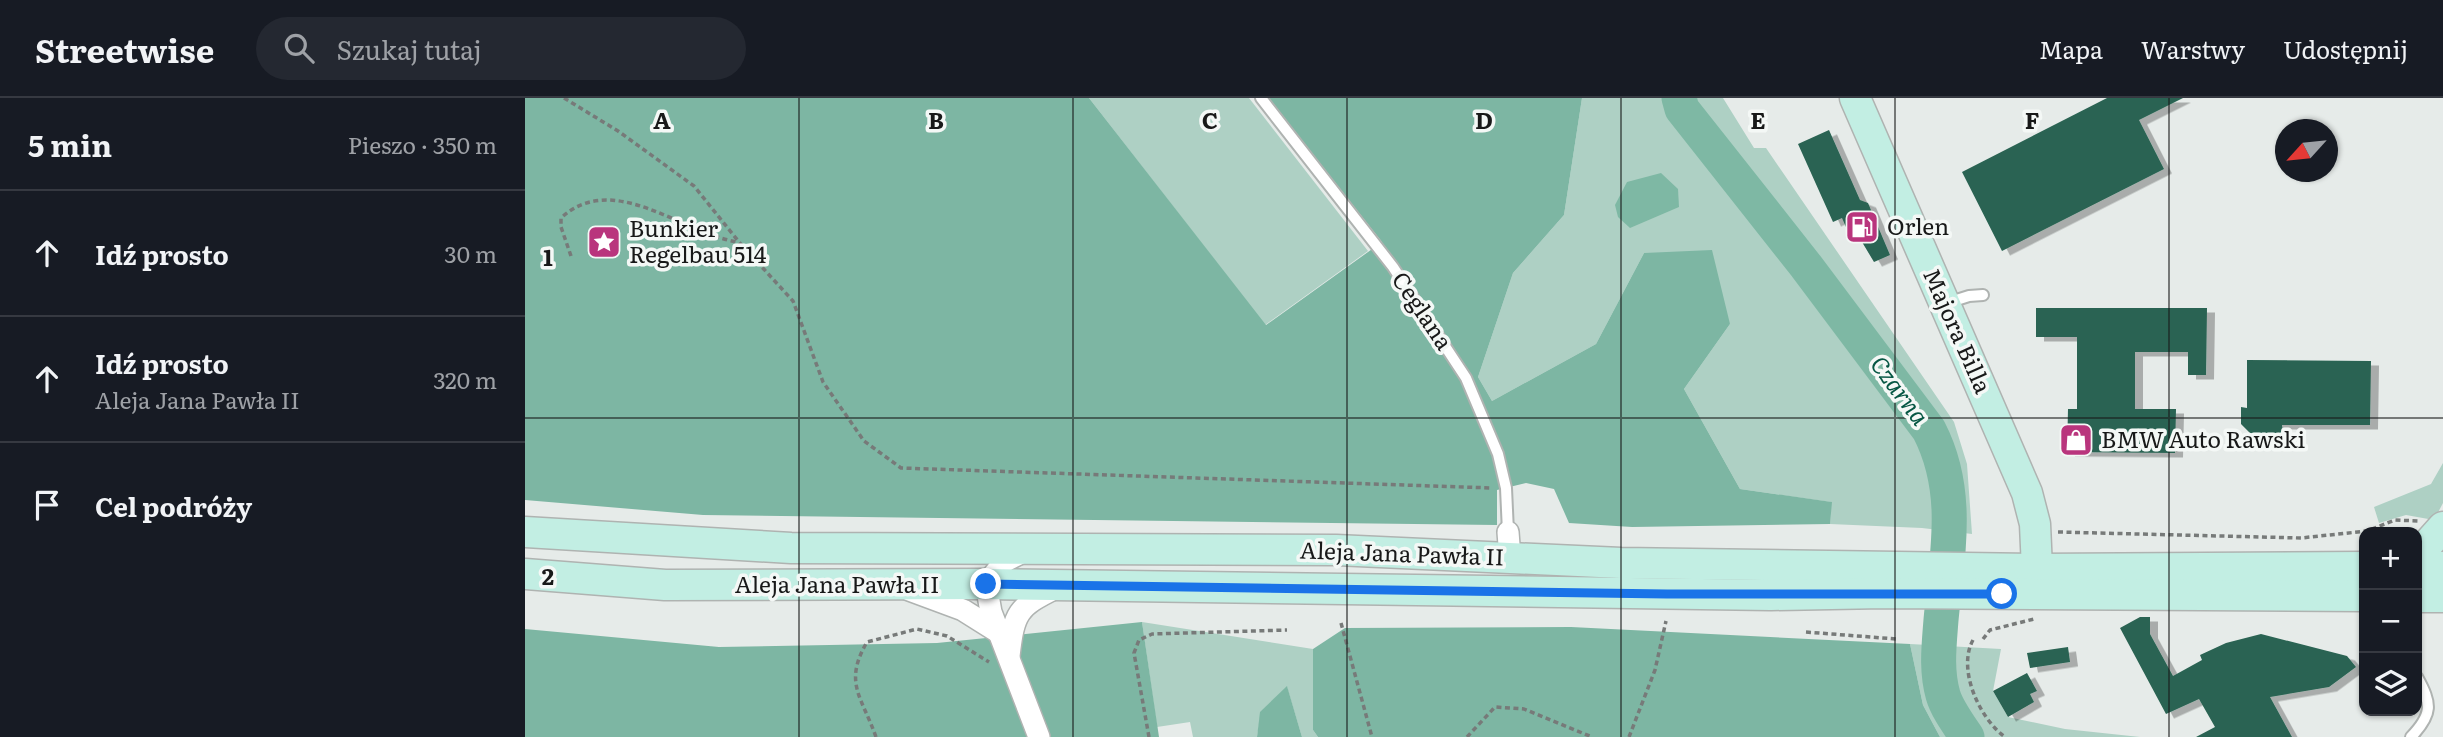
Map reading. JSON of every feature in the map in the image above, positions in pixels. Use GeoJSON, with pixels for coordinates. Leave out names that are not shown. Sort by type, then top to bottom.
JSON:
{"type":"FeatureCollection","features":[{"type":"Feature","properties":{"kind":"main road","name":"Majora Billa"},"geometry":{"type":"LineString","coordinates":[[1855,98],[2030,500],[2035,524],[2037,569]]}},
{"type":"Feature","properties":{"kind":"main road"},"geometry":{"type":"LineString","coordinates":[[2422,548],[2427,545],[2434,525]]}},
{"type":"Feature","properties":{"kind":"main road","name":"Aleja Jana Pawła II"},"geometry":{"type":"LineString","coordinates":[[525,532],[764,548],[1336,551],[1509,545],[1904,580]]}},
{"type":"Feature","properties":{"kind":"main road"},"geometry":{"type":"LineString","coordinates":[[1970,581],[2037,569],[2359,567]]}},
{"type":"Feature","properties":{"kind":"main road"},"geometry":{"type":"LineString","coordinates":[[2422,567],[2443,567]]}},
{"type":"Feature","properties":{"kind":"main road","name":"Aleja Jana Pawła II"},"geometry":{"type":"LineString","coordinates":[[525,573],[665,585],[986,584],[1758,595],[1904,580]]}},
{"type":"Feature","properties":{"kind":"main road"},"geometry":{"type":"LineString","coordinates":[[1904,580],[2359,596]]}},
{"type":"Feature","properties":{"kind":"main road"},"geometry":{"type":"LineString","coordinates":[[2422,597],[2443,597]]}},
{"type":"Feature","properties":{"kind":"street"},"geometry":{"type":"LineString","coordinates":[[1031,549],[1005,561],[986,584],[998,632],[1039,737]]}},
{"type":"Feature","properties":{"kind":"street"},"geometry":{"type":"LineString","coordinates":[[894,585],[963,610],[998,632]]}},
{"type":"Feature","properties":{"kind":"street"},"geometry":{"type":"LineString","coordinates":[[1009,658],[1015,616],[1022,606],[1059,586]]}},
{"type":"Feature","properties":{"kind":"lane","name":"Ceglana"},"geometry":{"type":"LineString","coordinates":[[1261,98],[1377,246],[1447,346],[1483,411],[1499,454],[1506,488],[1509,545]]}},
{"type":"Feature","properties":{"kind":"lane"},"geometry":{"type":"LineString","coordinates":[[1945,304],[1969,296],[1983,295]]}},
{"type":"Feature","properties":{"kind":"lane"},"geometry":{"type":"LineString","coordinates":[[2411,737],[2426,720],[2429,709],[2427,695],[2422,686]]}},
{"type":"Feature","properties":{"kind":"path"},"geometry":{"type":"LineString","coordinates":[[564,98],[618,131],[694,186],[739,242],[793,301],[823,382],[864,441],[901,468],[1506,488]]}},
{"type":"Feature","properties":{"kind":"path"},"geometry":{"type":"LineString","coordinates":[[571,256],[561,219],[574,206],[591,200],[616,199],[716,238],[739,242]]}},
{"type":"Feature","properties":{"kind":"path"},"geometry":{"type":"LineString","coordinates":[[2059,532],[2301,538],[2367,531],[2395,520],[2434,525]]}},
{"type":"Feature","properties":{"kind":"path"},"geometry":{"type":"LineString","coordinates":[[1629,737],[1655,670],[1666,621]]}},
{"type":"Feature","properties":{"kind":"path"},"geometry":{"type":"LineString","coordinates":[[1342,623],[1372,737]]}},
{"type":"Feature","properties":{"kind":"path"},"geometry":{"type":"LineString","coordinates":[[876,737],[854,682],[855,662],[867,642],[917,629],[947,636],[994,666],[1009,658]]}},
{"type":"Feature","properties":{"kind":"path"},"geometry":{"type":"LineString","coordinates":[[1149,737],[1134,653],[1139,640],[1152,634],[1287,631]]}},
{"type":"Feature","properties":{"kind":"path"},"geometry":{"type":"LineString","coordinates":[[1806,632],[1896,639]]}},
{"type":"Feature","properties":{"kind":"path"},"geometry":{"type":"LineString","coordinates":[[1973,640],[1967,652],[1975,693],[1984,713],[2005,737]]}},
{"type":"Feature","properties":{"kind":"path"},"geometry":{"type":"LineString","coordinates":[[1467,737],[1495,707],[1524,709],[1592,737]]}},
{"type":"Feature","properties":{"kind":"shaded area"},"geometry":{"type":"Polygon","coordinates":[[[525,98],[1089,98],[1266,325],[1382,242],[1268,98],[1582,98],[1564,215],[1513,273],[1478,377],[1492,401],[1596,344],[1644,253],[1712,250],[1730,324],[1684,389],[1740,489],[1832,502],[1830,524],[1632,527],[1569,523],[1554,489],[1526,483],[1497,490],[1497,525],[703,515],[525,500],[525,98]]]}},
{"type":"Feature","properties":{"kind":"shaded area"},"geometry":{"type":"Polygon","coordinates":[[[1089,98],[1249,98],[1368,251],[1265,325],[1089,98]]]}},
{"type":"Feature","properties":{"kind":"shaded area"},"geometry":{"type":"Polygon","coordinates":[[[1582,98],[1723,98],[1754,148],[1766,148],[1954,422],[1967,464],[1972,534],[1922,528],[1830,524],[1831,502],[1740,489],[1684,389],[1730,324],[1644,253],[1596,344],[1492,401],[1478,377],[1513,273],[1564,215],[1582,98]]]}},
{"type":"Feature","properties":{"kind":"shaded area"},"geometry":{"type":"Polygon","coordinates":[[[1661,173],[1678,189],[1679,207],[1630,228],[1618,217],[1615,205],[1627,182],[1661,173]]]}},
{"type":"Feature","properties":{"kind":"shaded area"},"geometry":{"type":"Polygon","coordinates":[[[2443,463],[2443,503],[2434,520],[2406,515],[2379,523],[2374,507],[2431,484],[2443,463]]]}},
{"type":"Feature","properties":{"kind":"shaded area"},"geometry":{"type":"Polygon","coordinates":[[[1142,622],[1313,649],[1313,730],[1318,737],[1302,737],[1287,687],[1261,712],[1257,737],[1193,737],[1190,722],[1157,727],[1142,622]]]}},
{"type":"Feature","properties":{"kind":"shaded area"},"geometry":{"type":"Polygon","coordinates":[[[1142,622],[1159,737],[525,737],[525,629],[719,647],[937,643],[1142,622]]]}},
{"type":"Feature","properties":{"kind":"shaded area"},"geometry":{"type":"Polygon","coordinates":[[[1571,627],[1910,644],[1923,705],[1940,737],[1318,737],[1313,730],[1313,649],[1345,628],[1571,627]]]}},
{"type":"Feature","properties":{"kind":"shaded area"},"geometry":{"type":"Polygon","coordinates":[[[1910,644],[2001,649],[1993,691],[2008,717],[2065,729],[2140,737],[1940,737],[1923,705],[1910,644]]]}},
{"type":"Feature","properties":{"kind":"shaded area"},"geometry":{"type":"Polygon","coordinates":[[[1287,686],[1302,737],[1257,737],[1260,712],[1287,686]]]}},
{"type":"Feature","properties":{"kind":"building"},"geometry":{"type":"Polygon","coordinates":[[[2107,98],[2183,98],[2139,120],[2164,169],[2002,251],[1962,172],[2107,98]]]}},
{"type":"Feature","properties":{"kind":"building"},"geometry":{"type":"Polygon","coordinates":[[[1829,130],[1860,200],[1868,203],[1890,255],[1874,262],[1862,242],[1859,243],[1856,237],[1853,238],[1849,234],[1842,218],[1833,222],[1798,144],[1829,130]]]}},
{"type":"Feature","properties":{"kind":"building"},"geometry":{"type":"Polygon","coordinates":[[[2036,308],[2207,308],[2206,375],[2188,375],[2188,352],[2135,352],[2135,409],[2176,409],[2175,453],[2067,452],[2068,409],[2077,409],[2077,337],[2036,337],[2036,308]]]}},
{"type":"Feature","properties":{"kind":"building"},"geometry":{"type":"Polygon","coordinates":[[[2247,360],[2371,361],[2370,425],[2282,425],[2283,434],[2251,434],[2241,424],[2241,407],[2247,408],[2247,360]]]}},
{"type":"Feature","properties":{"kind":"building"},"geometry":{"type":"Polygon","coordinates":[[[2140,617],[2150,617],[2150,634],[2173,676],[2202,660],[2200,655],[2226,643],[2261,634],[2347,656],[2356,667],[2329,687],[2270,697],[2292,737],[2196,737],[2215,727],[2199,699],[2166,714],[2120,628],[2140,617]]]}},
{"type":"Feature","properties":{"kind":"building"},"geometry":{"type":"Polygon","coordinates":[[[2068,647],[2070,662],[2030,668],[2027,653],[2068,647]]]}},
{"type":"Feature","properties":{"kind":"building"},"geometry":{"type":"Polygon","coordinates":[[[2027,673],[2037,691],[2030,694],[2034,702],[2008,717],[1993,691],[2027,673]]]}},
{"type":"Feature","properties":{"kind":"waterway","name":"Czarna"},"geometry":{"type":"LineString","coordinates":[[1679,98],[1682,109],[1806,266],[1929,430],[1945,477],[1949,523],[1939,639],[1939,676],[1947,706],[1967,737]]}},
{"type":"Feature","properties":{"kind":"place","name":"Orlen"},"geometry":{"type":"Point","coordinates":[1862,227]}},
{"type":"Feature","properties":{"kind":"place","name":"Bunkier Regelbau 514"},"geometry":{"type":"Point","coordinates":[604,242]}},
{"type":"Feature","properties":{"kind":"place","name":"BMW Auto Rawski"},"geometry":{"type":"Point","coordinates":[2076,440]}},
{"type":"Feature","properties":{"kind":"route"},"geometry":{"type":"LineString","coordinates":[[986,584],[1667,594],[2002,594]]}}]}
